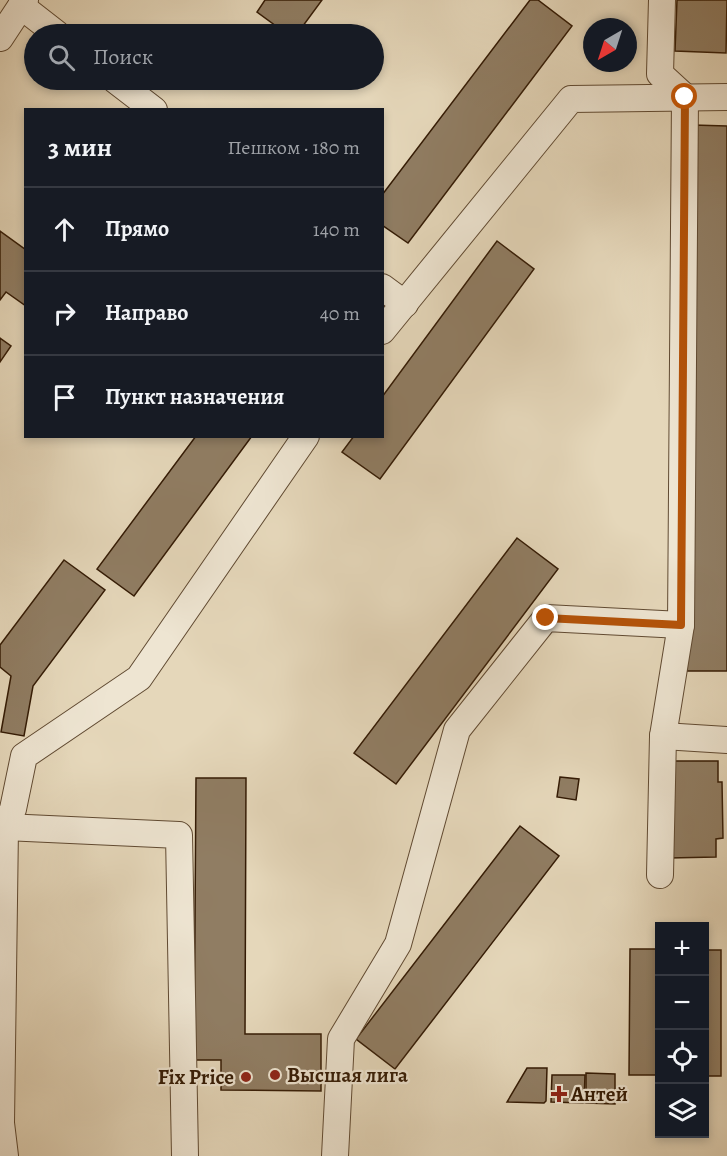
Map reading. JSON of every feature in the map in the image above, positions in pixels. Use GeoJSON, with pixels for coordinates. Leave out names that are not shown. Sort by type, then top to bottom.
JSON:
{"type":"FeatureCollection","features":[{"type":"Feature","properties":{"kind":"lane"},"geometry":{"type":"LineString","coordinates":[[660,875],[663,736],[681,625],[685,97],[660,74],[662,0]]}},
{"type":"Feature","properties":{"kind":"lane"},"geometry":{"type":"LineString","coordinates":[[0,38],[23,3],[46,24]]}},
{"type":"Feature","properties":{"kind":"lane"},"geometry":{"type":"LineString","coordinates":[[128,90],[151,108]]}},
{"type":"Feature","properties":{"kind":"lane"},"geometry":{"type":"LineString","coordinates":[[384,329],[571,99],[727,97]]}},
{"type":"Feature","properties":{"kind":"lane"},"geometry":{"type":"LineString","coordinates":[[384,288],[405,304]]}},
{"type":"Feature","properties":{"kind":"lane"},"geometry":{"type":"LineString","coordinates":[[5,1156],[1,1123],[5,827],[14,809],[24,756],[140,678],[305,438]]}},
{"type":"Feature","properties":{"kind":"lane"},"geometry":{"type":"LineString","coordinates":[[335,1156],[341,1039],[398,944],[457,730],[546,618],[681,625]]}},
{"type":"Feature","properties":{"kind":"lane"},"geometry":{"type":"LineString","coordinates":[[663,736],[727,740]]}},
{"type":"Feature","properties":{"kind":"lane"},"geometry":{"type":"LineString","coordinates":[[5,827],[179,835],[185,1156]]}},
{"type":"Feature","properties":{"kind":"building"},"geometry":{"type":"Polygon","coordinates":[[[265,0],[322,0],[304,24],[273,24],[257,12],[265,0]]]}},
{"type":"Feature","properties":{"kind":"building"},"geometry":{"type":"Polygon","coordinates":[[[530,0],[538,0],[572,26],[408,243],[384,226],[384,192],[530,0]]]}},
{"type":"Feature","properties":{"kind":"building"},"geometry":{"type":"Polygon","coordinates":[[[677,0],[727,0],[726,53],[675,51],[677,0]]]}},
{"type":"Feature","properties":{"kind":"building"},"geometry":{"type":"Polygon","coordinates":[[[693,125],[727,126],[727,671],[687,671],[693,125]]]}},
{"type":"Feature","properties":{"kind":"building"},"geometry":{"type":"Polygon","coordinates":[[[0,231],[24,249],[24,305],[6,292],[0,300],[0,231]]]}},
{"type":"Feature","properties":{"kind":"building"},"geometry":{"type":"Polygon","coordinates":[[[497,241],[534,269],[380,479],[342,452],[352,438],[384,438],[384,394],[497,241]]]}},
{"type":"Feature","properties":{"kind":"building"},"geometry":{"type":"Polygon","coordinates":[[[0,338],[11,346],[0,362],[0,338]]]}},
{"type":"Feature","properties":{"kind":"building"},"geometry":{"type":"Polygon","coordinates":[[[195,438],[251,438],[134,596],[97,569],[195,438]]]}},
{"type":"Feature","properties":{"kind":"building"},"geometry":{"type":"Polygon","coordinates":[[[517,538],[558,569],[396,784],[354,753],[517,538]]]}},
{"type":"Feature","properties":{"kind":"building"},"geometry":{"type":"Polygon","coordinates":[[[64,560],[105,590],[33,686],[24,736],[1,732],[11,676],[0,667],[0,645],[64,560]]]}},
{"type":"Feature","properties":{"kind":"building"},"geometry":{"type":"Polygon","coordinates":[[[668,761],[718,761],[718,782],[722,782],[723,838],[716,839],[716,857],[669,858],[668,761]]]}},
{"type":"Feature","properties":{"kind":"building"},"geometry":{"type":"Polygon","coordinates":[[[560,777],[579,779],[576,800],[557,797],[560,777]]]}},
{"type":"Feature","properties":{"kind":"building"},"geometry":{"type":"Polygon","coordinates":[[[196,778],[246,778],[245,1034],[321,1034],[321,1091],[221,1090],[221,1060],[194,1060],[196,778]]]}},
{"type":"Feature","properties":{"kind":"building"},"geometry":{"type":"Polygon","coordinates":[[[520,826],[559,856],[395,1069],[356,1039],[520,826]]]}},
{"type":"Feature","properties":{"kind":"building"},"geometry":{"type":"Polygon","coordinates":[[[630,949],[655,949],[655,1075],[629,1075],[630,949]]]}},
{"type":"Feature","properties":{"kind":"building"},"geometry":{"type":"Polygon","coordinates":[[[709,950],[721,950],[721,1076],[709,1076],[709,950]]]}},
{"type":"Feature","properties":{"kind":"building"},"geometry":{"type":"Polygon","coordinates":[[[527,1068],[547,1068],[546,1101],[544,1103],[507,1102],[527,1068]]]}},
{"type":"Feature","properties":{"kind":"building"},"geometry":{"type":"Polygon","coordinates":[[[586,1073],[615,1074],[615,1104],[586,1103],[586,1073]]]}},
{"type":"Feature","properties":{"kind":"building"},"geometry":{"type":"Polygon","coordinates":[[[552,1075],[585,1075],[584,1103],[551,1102],[552,1075]]]}},
{"type":"Feature","properties":{"kind":"place","name":"Высшая лига"},"geometry":{"type":"Point","coordinates":[275,1075]}},
{"type":"Feature","properties":{"kind":"place","name":"Fix Price"},"geometry":{"type":"Point","coordinates":[246,1077]}},
{"type":"Feature","properties":{"kind":"place","name":"Антей"},"geometry":{"type":"Point","coordinates":[559,1094]}},
{"type":"Feature","properties":{"kind":"route"},"geometry":{"type":"LineString","coordinates":[[546,618],[681,625],[685,97]]}}]}
